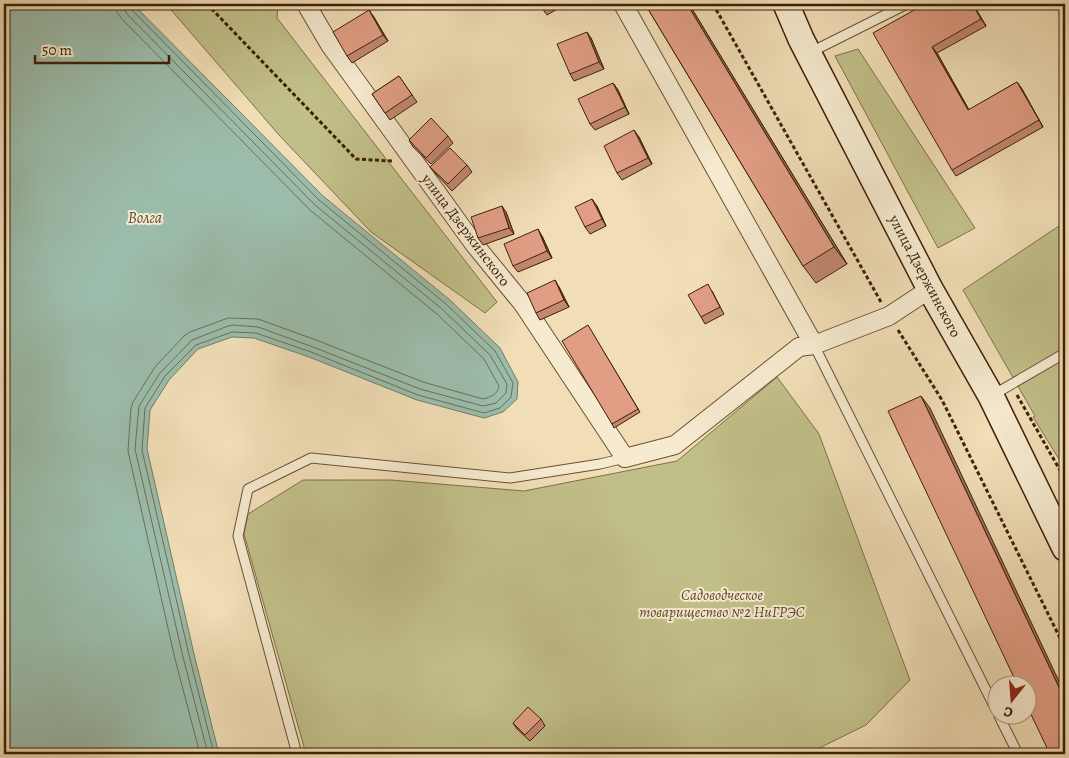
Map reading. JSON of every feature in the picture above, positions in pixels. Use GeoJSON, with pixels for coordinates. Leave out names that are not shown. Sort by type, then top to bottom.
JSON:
{"type":"FeatureCollection","features":[{"type":"Feature","properties":{"kind":"main road","name":"улица Дзержинского"},"geometry":{"type":"LineString","coordinates":[[786,4],[801,39],[930,290],[1000,390],[1065,548]]}},
{"type":"Feature","properties":{"kind":"street","name":"улица Дзержинского"},"geometry":{"type":"LineString","coordinates":[[306,4],[330,45],[474,244],[523,304],[624,458]]}},
{"type":"Feature","properties":{"kind":"street"},"geometry":{"type":"LineString","coordinates":[[623,4],[814,345]]}},
{"type":"Feature","properties":{"kind":"street"},"geometry":{"type":"LineString","coordinates":[[624,458],[675,445],[799,348],[814,345],[889,316],[930,290]]}},
{"type":"Feature","properties":{"kind":"lane"},"geometry":{"type":"LineString","coordinates":[[809,53],[906,4]]}},
{"type":"Feature","properties":{"kind":"lane"},"geometry":{"type":"LineString","coordinates":[[814,345],[986,690]]}},
{"type":"Feature","properties":{"kind":"lane"},"geometry":{"type":"LineString","coordinates":[[1000,390],[1065,353]]}},
{"type":"Feature","properties":{"kind":"lane"},"geometry":{"type":"LineString","coordinates":[[297,754],[238,536],[248,489],[311,458],[510,478],[600,464],[624,458]]}},
{"type":"Feature","properties":{"kind":"lane"},"geometry":{"type":"LineString","coordinates":[[1004,726],[1018,754]]}},
{"type":"Feature","properties":{"kind":"path"},"geometry":{"type":"LineString","coordinates":[[207,4],[356,159],[415,162]]}},
{"type":"Feature","properties":{"kind":"path"},"geometry":{"type":"LineString","coordinates":[[1000,390],[1065,480]]}},
{"type":"Feature","properties":{"kind":"green space"},"geometry":{"type":"Polygon","coordinates":[[[166,4],[278,4],[277,18],[497,302],[485,313],[371,232],[279,135],[166,4]]]}},
{"type":"Feature","properties":{"kind":"green space"},"geometry":{"type":"Polygon","coordinates":[[[858,49],[975,228],[938,248],[835,56],[858,49]]]}},
{"type":"Feature","properties":{"kind":"green space"},"geometry":{"type":"Polygon","coordinates":[[[1065,222],[1065,469],[1033,417],[1035,416],[963,290],[1065,222]]]}},
{"type":"Feature","properties":{"kind":"green space","name":"Садоводческое товарищество №2 НиГРЭС"},"geometry":{"type":"Polygon","coordinates":[[[777,377],[819,434],[910,680],[866,725],[807,754],[306,754],[244,534],[248,514],[303,480],[391,480],[524,491],[677,461],[777,377]]]}},
{"type":"Feature","properties":{"kind":"water","name":"Волга"},"geometry":{"type":"Polygon","coordinates":[[[4,4],[133,4],[323,196],[450,300],[500,348],[518,382],[517,399],[503,412],[484,418],[417,400],[309,357],[254,338],[232,337],[198,349],[169,380],[150,410],[147,449],[219,754],[4,754],[4,4]]]}},
{"type":"Feature","properties":{"kind":"building"},"geometry":{"type":"Polygon","coordinates":[[[539,4],[550,4],[542,9],[539,4]]]}},
{"type":"Feature","properties":{"kind":"building"},"geometry":{"type":"Polygon","coordinates":[[[645,4],[687,4],[834,247],[803,266],[645,4]]]}},
{"type":"Feature","properties":{"kind":"building"},"geometry":{"type":"Polygon","coordinates":[[[925,4],[972,4],[981,19],[932,47],[968,110],[1017,82],[1039,120],[952,170],[873,33],[925,4]]]}},
{"type":"Feature","properties":{"kind":"building"},"geometry":{"type":"Polygon","coordinates":[[[369,10],[383,35],[347,56],[333,32],[369,10]]]}},
{"type":"Feature","properties":{"kind":"building"},"geometry":{"type":"Polygon","coordinates":[[[587,32],[599,62],[570,74],[557,44],[587,32]]]}},
{"type":"Feature","properties":{"kind":"building"},"geometry":{"type":"Polygon","coordinates":[[[399,76],[412,95],[385,113],[372,94],[399,76]]]}},
{"type":"Feature","properties":{"kind":"building"},"geometry":{"type":"Polygon","coordinates":[[[613,83],[625,107],[590,124],[578,99],[613,83]]]}},
{"type":"Feature","properties":{"kind":"building"},"geometry":{"type":"Polygon","coordinates":[[[431,118],[448,136],[426,158],[409,140],[431,118]]]}},
{"type":"Feature","properties":{"kind":"building"},"geometry":{"type":"Polygon","coordinates":[[[634,130],[648,158],[617,173],[604,146],[634,130]]]}},
{"type":"Feature","properties":{"kind":"building"},"geometry":{"type":"Polygon","coordinates":[[[450,148],[467,165],[448,184],[430,167],[450,148]]]}},
{"type":"Feature","properties":{"kind":"building"},"geometry":{"type":"Polygon","coordinates":[[[592,199],[602,219],[585,227],[575,207],[592,199]]]}},
{"type":"Feature","properties":{"kind":"building"},"geometry":{"type":"Polygon","coordinates":[[[502,206],[509,228],[478,238],[471,217],[502,206]]]}},
{"type":"Feature","properties":{"kind":"building"},"geometry":{"type":"Polygon","coordinates":[[[538,229],[547,251],[513,266],[504,244],[538,229]]]}},
{"type":"Feature","properties":{"kind":"building"},"geometry":{"type":"Polygon","coordinates":[[[555,280],[564,300],[536,313],[527,293],[555,280]]]}},
{"type":"Feature","properties":{"kind":"building"},"geometry":{"type":"Polygon","coordinates":[[[708,284],[720,307],[701,317],[688,295],[708,284]]]}},
{"type":"Feature","properties":{"kind":"building"},"geometry":{"type":"Polygon","coordinates":[[[588,325],[638,409],[612,424],[562,341],[588,325]]]}},
{"type":"Feature","properties":{"kind":"building"},"geometry":{"type":"Polygon","coordinates":[[[921,396],[1065,700],[1065,754],[1050,754],[1036,725],[1036,676],[1013,676],[888,411],[921,396]]]}},
{"type":"Feature","properties":{"kind":"building"},"geometry":{"type":"Polygon","coordinates":[[[528,707],[541,719],[525,735],[513,723],[528,707]]]}}]}
